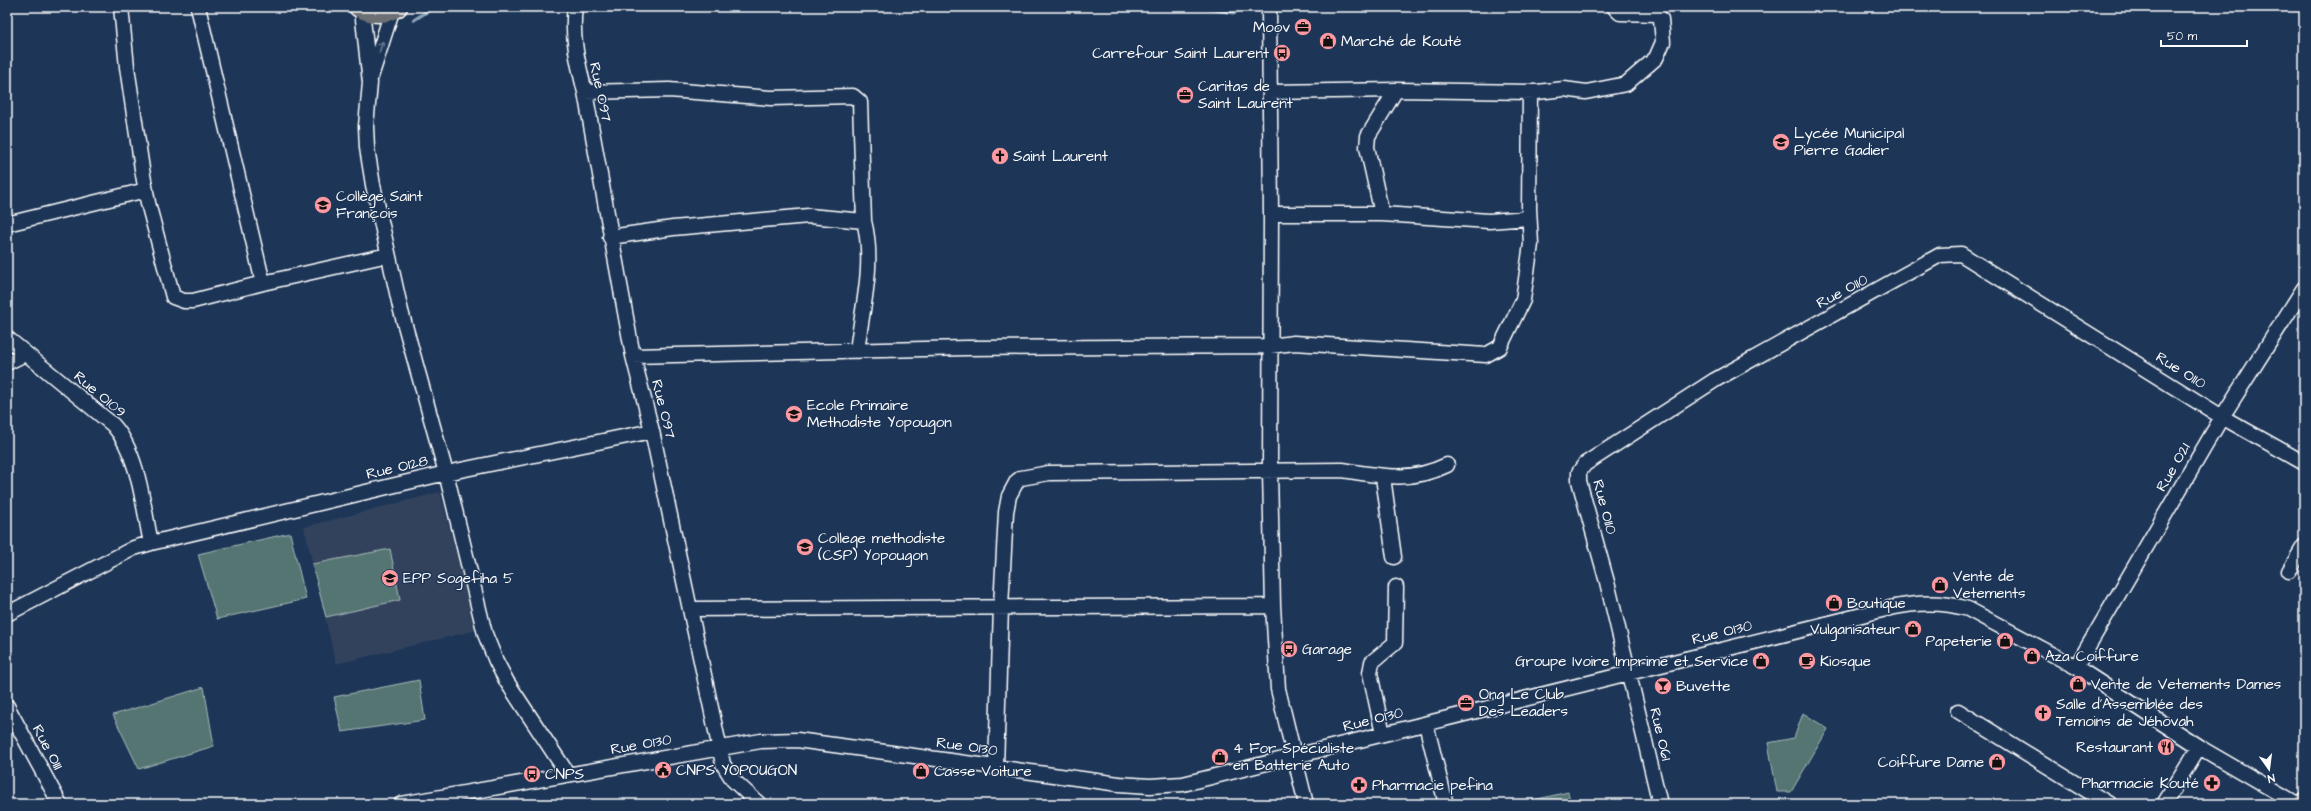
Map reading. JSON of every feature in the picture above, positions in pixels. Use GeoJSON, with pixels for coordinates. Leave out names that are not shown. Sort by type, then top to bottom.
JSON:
{"type":"FeatureCollection","features":[{"type":"Feature","properties":{"kind":"main road"},"geometry":{"type":"LineString","coordinates":[[360,8],[377,14],[395,9]]}},
{"type":"Feature","properties":{"kind":"street"},"geometry":{"type":"LineString","coordinates":[[121,7],[127,67],[146,190],[173,297],[184,301],[193,301],[263,283],[388,255]]}},
{"type":"Feature","properties":{"kind":"street"},"geometry":{"type":"LineString","coordinates":[[198,7],[263,283]]}},
{"type":"Feature","properties":{"kind":"street","name":"Rue O97"},"geometry":{"type":"LineString","coordinates":[[575,7],[574,40],[585,92],[610,237],[633,356],[652,431],[721,748],[727,772],[759,804]]}},
{"type":"Feature","properties":{"kind":"street"},"geometry":{"type":"LineString","coordinates":[[1269,7],[1271,214],[1270,472],[1273,606],[1278,689],[1306,804]]}},
{"type":"Feature","properties":{"kind":"street"},"geometry":{"type":"LineString","coordinates":[[1270,92],[1396,90],[1530,92],[1564,89],[1593,92],[1613,88],[1626,84],[1656,58],[1663,42],[1661,19],[1657,14],[1620,13],[1614,7]]}},
{"type":"Feature","properties":{"kind":"street"},"geometry":{"type":"LineString","coordinates":[[360,8],[370,83],[366,126],[367,148],[388,255],[446,473],[485,634],[496,662],[567,774]]}},
{"type":"Feature","properties":{"kind":"street"},"geometry":{"type":"LineString","coordinates":[[370,83],[395,9]]}},
{"type":"Feature","properties":{"kind":"street"},"geometry":{"type":"LineString","coordinates":[[585,92],[669,90],[716,96],[772,98],[853,96],[857,98],[860,102],[864,221],[867,236],[868,291],[857,351]]}},
{"type":"Feature","properties":{"kind":"street"},"geometry":{"type":"LineString","coordinates":[[1382,214],[1367,147],[1368,136],[1396,90]]}},
{"type":"Feature","properties":{"kind":"street"},"geometry":{"type":"LineString","coordinates":[[633,356],[966,348],[1270,346],[1294,343],[1486,355],[1500,347],[1522,304],[1531,244],[1529,218],[1530,92]]}},
{"type":"Feature","properties":{"kind":"street"},"geometry":{"type":"LineString","coordinates":[[7,224],[146,190]]}},
{"type":"Feature","properties":{"kind":"street"},"geometry":{"type":"LineString","coordinates":[[1271,214],[1382,214],[1489,221],[1529,218]]}},
{"type":"Feature","properties":{"kind":"street"},"geometry":{"type":"LineString","coordinates":[[610,237],[673,228],[809,216],[864,221]]}},
{"type":"Feature","properties":{"kind":"street","name":"Rue O110"},"geometry":{"type":"LineString","coordinates":[[1628,673],[1607,582],[1579,481],[1579,472],[1585,464],[1715,380],[1891,284],[1940,254],[1961,254],[2222,417],[2304,463]]}},
{"type":"Feature","properties":{"kind":"street","name":"Rue O21"},"geometry":{"type":"LineString","coordinates":[[2076,667],[2222,417],[2304,288]]}},
{"type":"Feature","properties":{"kind":"street","name":"Rue O109"},"geometry":{"type":"LineString","coordinates":[[7,338],[113,425],[121,434],[133,462],[151,543]]}},
{"type":"Feature","properties":{"kind":"street"},"geometry":{"type":"LineString","coordinates":[[7,363],[25,354]]}},
{"type":"Feature","properties":{"kind":"street","name":"Rue O128"},"geometry":{"type":"LineString","coordinates":[[7,614],[134,548],[151,543],[446,473],[652,431]]}},
{"type":"Feature","properties":{"kind":"street"},"geometry":{"type":"LineString","coordinates":[[996,767],[1000,607],[1006,512],[1014,485],[1021,478],[1049,473],[1270,472],[1342,470],[1383,477],[1417,476],[1432,472],[1446,465]]}},
{"type":"Feature","properties":{"kind":"street"},"geometry":{"type":"LineString","coordinates":[[1383,477],[1394,556]]}},
{"type":"Feature","properties":{"kind":"street"},"geometry":{"type":"LineString","coordinates":[[2289,571],[2304,546]]}},
{"type":"Feature","properties":{"kind":"street"},"geometry":{"type":"LineString","coordinates":[[1383,734],[1370,673],[1372,662],[1395,643],[1396,587]]}},
{"type":"Feature","properties":{"kind":"street","name":"Rue O130"},"geometry":{"type":"LineString","coordinates":[[401,804],[761,741],[797,740],[1119,784],[1150,786],[1190,782],[1890,608],[1930,603],[1949,603],[1968,609],[2076,667],[2199,747],[2297,804]]}},
{"type":"Feature","properties":{"kind":"street"},"geometry":{"type":"LineString","coordinates":[[691,610],[1273,606]]}},
{"type":"Feature","properties":{"kind":"street","name":"Rue O61"},"geometry":{"type":"LineString","coordinates":[[1628,673],[1660,804]]}},
{"type":"Feature","properties":{"kind":"street","name":"Rue O111"},"geometry":{"type":"LineString","coordinates":[[7,706],[60,804]]}},
{"type":"Feature","properties":{"kind":"street"},"geometry":{"type":"LineString","coordinates":[[1958,711],[2109,804]]}},
{"type":"Feature","properties":{"kind":"street"},"geometry":{"type":"LineString","coordinates":[[1426,724],[1446,804]]}},
{"type":"Feature","properties":{"kind":"street"},"geometry":{"type":"LineString","coordinates":[[2164,804],[2199,747]]}},
{"type":"Feature","properties":{"kind":"shaded area","name":"EPP Sogefiha 5"},"geometry":{"type":"Polygon","coordinates":[[[440,492],[477,630],[336,664],[304,527],[440,492]]]}},
{"type":"Feature","properties":{"kind":"green space"},"geometry":{"type":"Polygon","coordinates":[[[290,533],[306,599],[217,619],[198,554],[290,533]]]}},
{"type":"Feature","properties":{"kind":"green space"},"geometry":{"type":"Polygon","coordinates":[[[390,549],[400,600],[326,617],[312,564],[390,549]]]}},
{"type":"Feature","properties":{"kind":"green space"},"geometry":{"type":"Polygon","coordinates":[[[419,680],[425,720],[342,732],[334,697],[419,680]]]}},
{"type":"Feature","properties":{"kind":"green space"},"geometry":{"type":"Polygon","coordinates":[[[204,687],[214,746],[139,769],[113,715],[204,687]]]}},
{"type":"Feature","properties":{"kind":"green space"},"geometry":{"type":"Polygon","coordinates":[[[1803,713],[1828,729],[1791,792],[1777,792],[1768,743],[1794,738],[1803,713]]]}},
{"type":"Feature","properties":{"kind":"green space"},"geometry":{"type":"Polygon","coordinates":[[[1568,792],[1571,804],[1526,804],[1525,802],[1568,792]]]}},
{"type":"Feature","properties":{"kind":"waterway"},"geometry":{"type":"LineString","coordinates":[[414,20],[434,7]]}},
{"type":"Feature","properties":{"kind":"waterway"},"geometry":{"type":"LineString","coordinates":[[1199,7],[1235,13]]}},
{"type":"Feature","properties":{"kind":"place","name":"Moov"},"geometry":{"type":"Point","coordinates":[1303,27]}},
{"type":"Feature","properties":{"kind":"place","name":"Marché de Kouté"},"geometry":{"type":"Point","coordinates":[1328,41]}},
{"type":"Feature","properties":{"kind":"place","name":"Carrefour Saint Laurent"},"geometry":{"type":"Point","coordinates":[1282,53]}},
{"type":"Feature","properties":{"kind":"place","name":"Caritas de Saint Laurent"},"geometry":{"type":"Point","coordinates":[1185,95]}},
{"type":"Feature","properties":{"kind":"place","name":"Lycée Municipal Pierre Gadier"},"geometry":{"type":"Point","coordinates":[1781,142]}},
{"type":"Feature","properties":{"kind":"place","name":"Saint Laurent"},"geometry":{"type":"Point","coordinates":[1000,156]}},
{"type":"Feature","properties":{"kind":"place","name":"Collège Saint François"},"geometry":{"type":"Point","coordinates":[323,205]}},
{"type":"Feature","properties":{"kind":"place","name":"Ecole Primaire Methodiste Yopougon"},"geometry":{"type":"Point","coordinates":[794,414]}},
{"type":"Feature","properties":{"kind":"place","name":"College methodiste (CSP) Yopougon"},"geometry":{"type":"Point","coordinates":[805,547]}},
{"type":"Feature","properties":{"kind":"place","name":"EPP Sogefiha 5"},"geometry":{"type":"Point","coordinates":[390,578]}},
{"type":"Feature","properties":{"kind":"place","name":"Vente de Vetements"},"geometry":{"type":"Point","coordinates":[1940,585]}},
{"type":"Feature","properties":{"kind":"place","name":"Boutique"},"geometry":{"type":"Point","coordinates":[1834,603]}},
{"type":"Feature","properties":{"kind":"place","name":"Vulganisateur"},"geometry":{"type":"Point","coordinates":[1913,629]}},
{"type":"Feature","properties":{"kind":"place","name":"Papeterie"},"geometry":{"type":"Point","coordinates":[2005,641]}},
{"type":"Feature","properties":{"kind":"place","name":"Garage"},"geometry":{"type":"Point","coordinates":[1289,649]}},
{"type":"Feature","properties":{"kind":"place","name":"Aza Coiffure"},"geometry":{"type":"Point","coordinates":[2032,656]}},
{"type":"Feature","properties":{"kind":"place","name":"Groupe Ivoire Imprime et Service"},"geometry":{"type":"Point","coordinates":[1761,661]}},
{"type":"Feature","properties":{"kind":"place","name":"Kiosque"},"geometry":{"type":"Point","coordinates":[1807,661]}},
{"type":"Feature","properties":{"kind":"place","name":"Vente de Vetements Dames"},"geometry":{"type":"Point","coordinates":[2078,684]}},
{"type":"Feature","properties":{"kind":"place","name":"Buvette"},"geometry":{"type":"Point","coordinates":[1663,686]}},
{"type":"Feature","properties":{"kind":"place","name":"Ong Le Club Des Leaders"},"geometry":{"type":"Point","coordinates":[1466,703]}},
{"type":"Feature","properties":{"kind":"place","name":"Salle d'Assemblée des Temoins de Jéhovah"},"geometry":{"type":"Point","coordinates":[2043,713]}},
{"type":"Feature","properties":{"kind":"place","name":"Restaurant"},"geometry":{"type":"Point","coordinates":[2166,747]}},
{"type":"Feature","properties":{"kind":"place","name":"4 For Spécialiste en Batterie Auto"},"geometry":{"type":"Point","coordinates":[1220,757]}},
{"type":"Feature","properties":{"kind":"place","name":"Coiffure Dame"},"geometry":{"type":"Point","coordinates":[1997,762]}},
{"type":"Feature","properties":{"kind":"place","name":"CNPS YOPOUGON"},"geometry":{"type":"Point","coordinates":[663,770]}},
{"type":"Feature","properties":{"kind":"place","name":"Casse Voiture"},"geometry":{"type":"Point","coordinates":[921,771]}},
{"type":"Feature","properties":{"kind":"place","name":"CNPS"},"geometry":{"type":"Point","coordinates":[532,774]}},
{"type":"Feature","properties":{"kind":"place","name":"Pharmacie Kouté"},"geometry":{"type":"Point","coordinates":[2212,783]}},
{"type":"Feature","properties":{"kind":"place","name":"Pharmacie pefina"},"geometry":{"type":"Point","coordinates":[1359,785]}}]}
